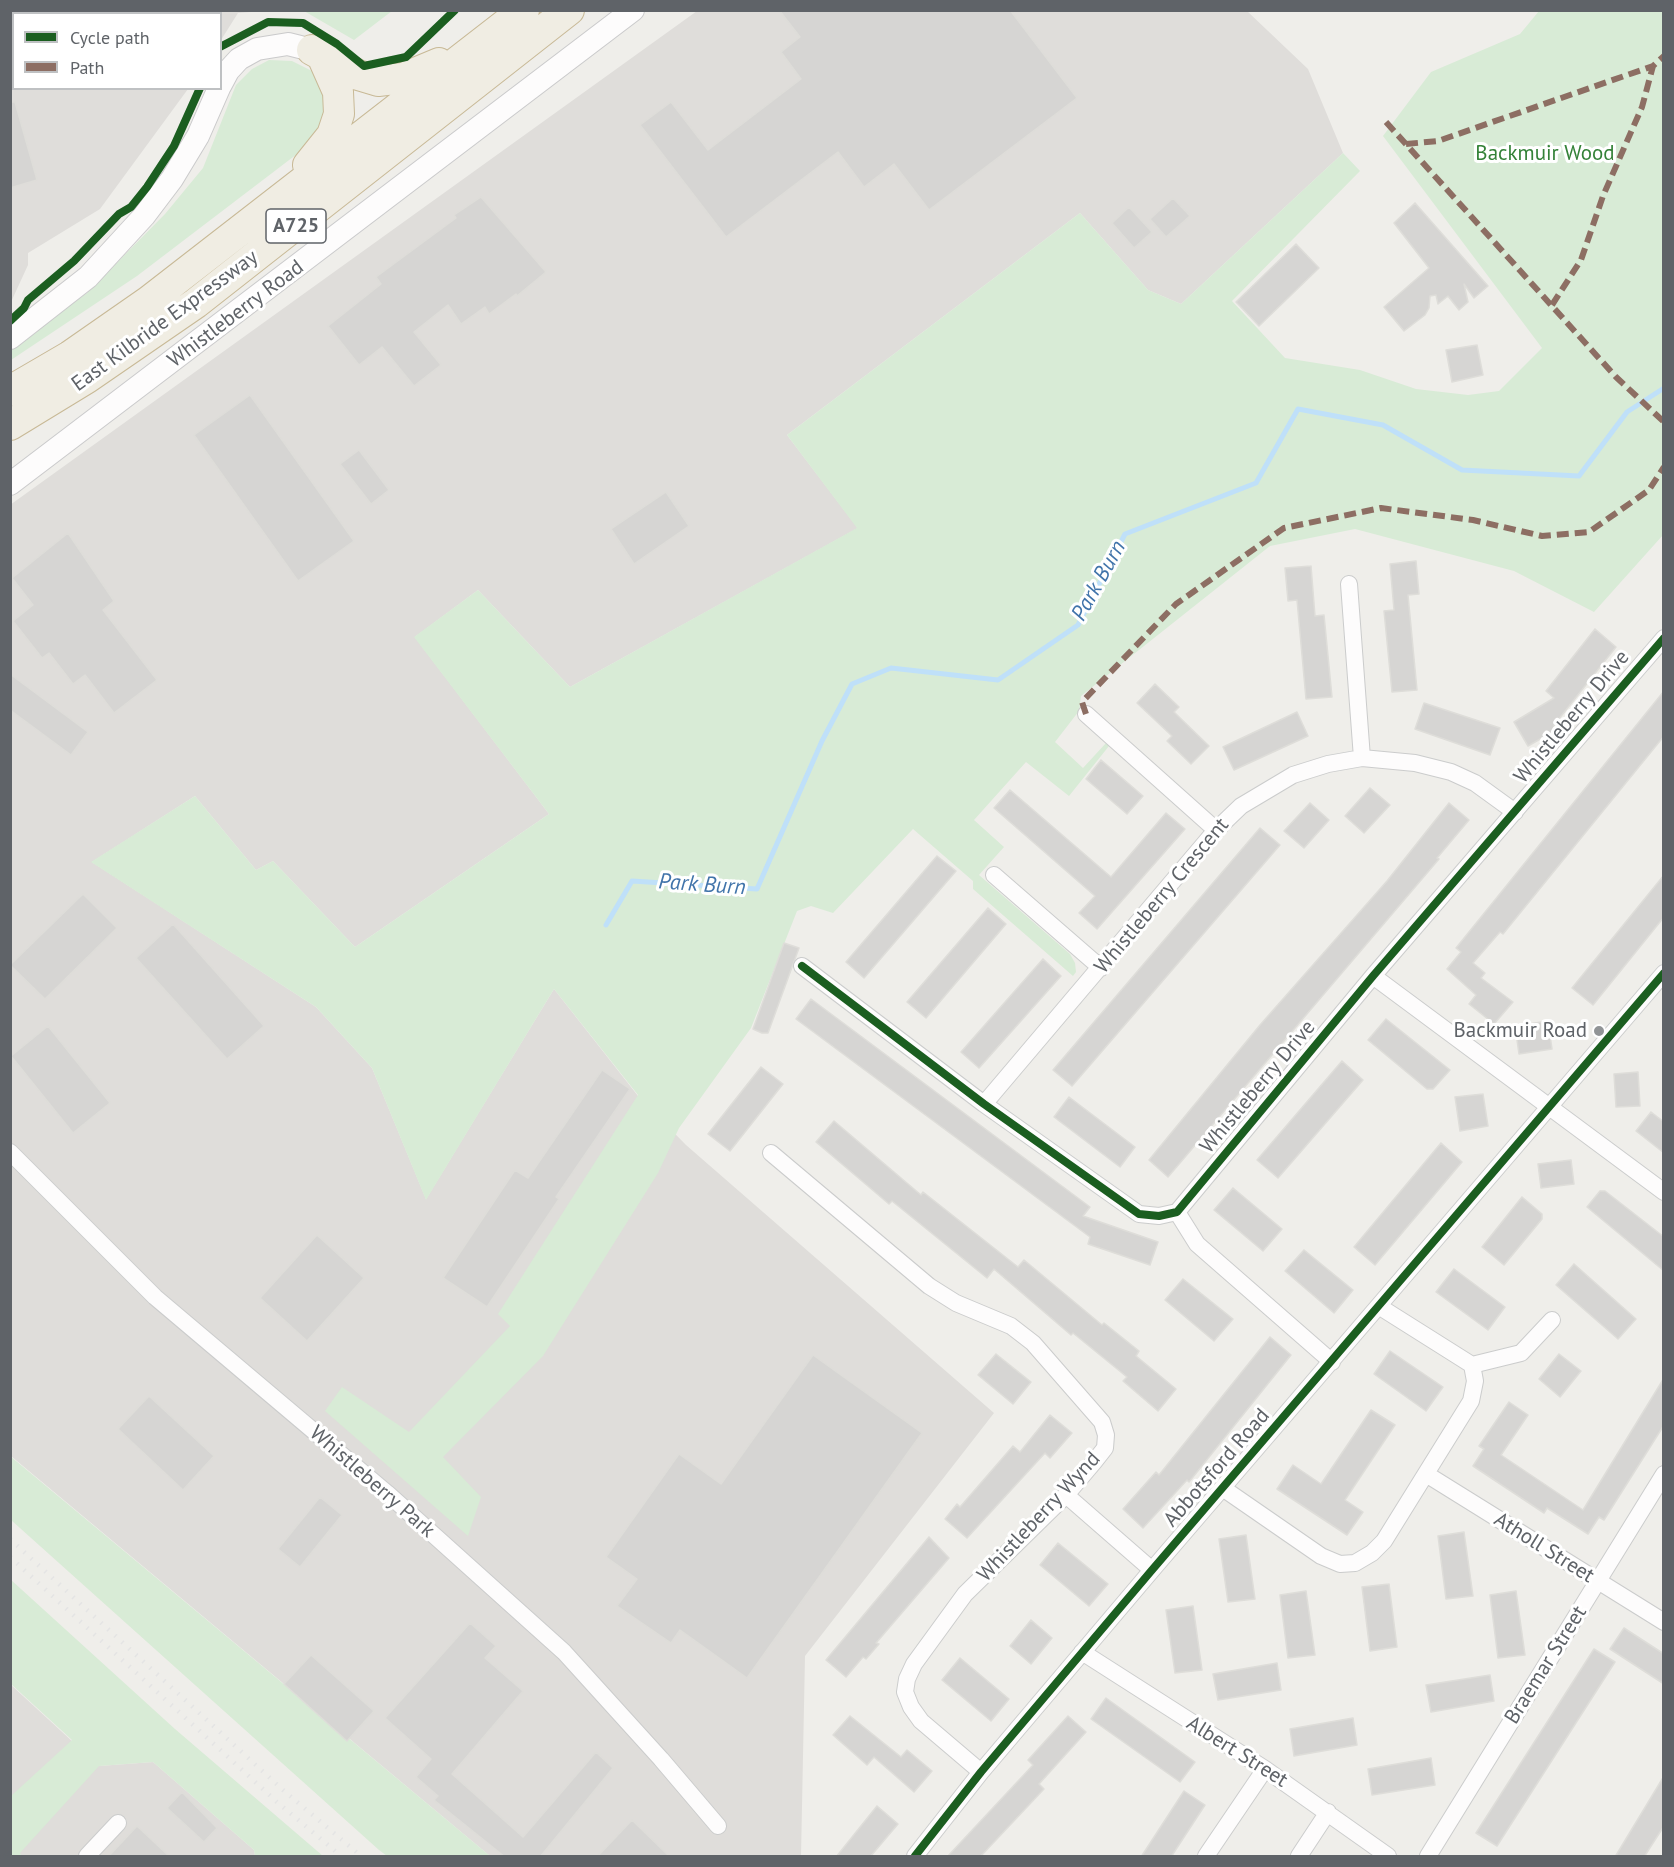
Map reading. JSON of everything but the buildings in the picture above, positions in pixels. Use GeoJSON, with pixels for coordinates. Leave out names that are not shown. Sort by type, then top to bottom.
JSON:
{"type":"FeatureCollection","features":[{"type":"Feature","properties":{"kind":"highway","name":"East Kilbride Expressway"},"geometry":{"type":"LineString","coordinates":[[10,391],[70,356],[149,301],[524,10]]}},
{"type":"Feature","properties":{"kind":"highway","name":"East Kilbride Expressway"},"geometry":{"type":"LineString","coordinates":[[10,425],[96,373],[196,303],[569,10]]}},
{"type":"Feature","properties":{"kind":"highway"},"geometry":{"type":"LineString","coordinates":[[317,53],[358,75],[378,81],[403,78],[440,62],[463,58]]}},
{"type":"Feature","properties":{"kind":"highway"},"geometry":{"type":"LineString","coordinates":[[294,190],[307,166],[332,135],[339,114],[338,92],[317,53]]}},
{"type":"Feature","properties":{"kind":"main road","name":"Whistleberry Road"},"geometry":{"type":"LineString","coordinates":[[10,484],[633,10]]}},
{"type":"Feature","properties":{"kind":"main road"},"geometry":{"type":"LineString","coordinates":[[222,83],[228,71],[239,59],[257,49],[288,44],[317,53]]}},
{"type":"Feature","properties":{"kind":"main road"},"geometry":{"type":"LineString","coordinates":[[10,338],[88,277],[144,216],[162,193],[198,136],[219,90]]}},
{"type":"Feature","properties":{"kind":"street"},"geometry":{"type":"LineString","coordinates":[[1349,584],[1362,758]]}},
{"type":"Feature","properties":{"kind":"street","name":"Whistleberry Drive"},"geometry":{"type":"LineString","coordinates":[[1177,1212],[1373,976],[1664,638]]}},
{"type":"Feature","properties":{"kind":"street"},"geometry":{"type":"LineString","coordinates":[[1086,714],[1215,830]]}},
{"type":"Feature","properties":{"kind":"street","name":"Whistleberry Crescent"},"geometry":{"type":"LineString","coordinates":[[984,1104],[1215,830],[1242,806],[1293,775],[1328,764],[1362,758],[1415,763],[1451,772],[1475,783],[1515,812]]}},
{"type":"Feature","properties":{"kind":"street"},"geometry":{"type":"LineString","coordinates":[[994,876],[1101,968]]}},
{"type":"Feature","properties":{"kind":"street"},"geometry":{"type":"LineString","coordinates":[[802,966],[984,1104],[1139,1214],[1159,1216],[1177,1212],[1197,1244],[1332,1362]]}},
{"type":"Feature","properties":{"kind":"street","name":"Abbotsford Road"},"geometry":{"type":"LineString","coordinates":[[915,1857],[981,1772],[1152,1570],[1551,1108],[1664,973]]}},
{"type":"Feature","properties":{"kind":"street"},"geometry":{"type":"LineString","coordinates":[[1373,976],[1664,1192]]}},
{"type":"Feature","properties":{"kind":"street","name":"Whistleberry Park"},"geometry":{"type":"LineString","coordinates":[[10,1152],[155,1297],[387,1493],[564,1652],[718,1826]]}},
{"type":"Feature","properties":{"kind":"street","name":"Whistleberry Wynd"},"geometry":{"type":"LineString","coordinates":[[771,1153],[929,1286],[956,1303],[1011,1326],[1033,1343],[1088,1403],[1102,1422],[1106,1436],[1104,1448],[1066,1495],[965,1594],[914,1664],[907,1679],[905,1692],[911,1707],[921,1720],[981,1772]]}},
{"type":"Feature","properties":{"kind":"street"},"geometry":{"type":"LineString","coordinates":[[1380,1307],[1472,1365],[1521,1353],[1552,1320]]}},
{"type":"Feature","properties":{"kind":"street"},"geometry":{"type":"LineString","coordinates":[[1224,1489],[1321,1556],[1340,1564],[1355,1563],[1372,1553],[1384,1541],[1471,1401],[1475,1381],[1472,1365]]}},
{"type":"Feature","properties":{"kind":"street","name":"Atholl Street"},"geometry":{"type":"LineString","coordinates":[[1426,1474],[1664,1622]]}},
{"type":"Feature","properties":{"kind":"street","name":"Braemar Street"},"geometry":{"type":"LineString","coordinates":[[1428,1857],[1664,1474]]}},
{"type":"Feature","properties":{"kind":"street"},"geometry":{"type":"LineString","coordinates":[[1066,1495],[1152,1570]]}},
{"type":"Feature","properties":{"kind":"street","name":"Albert Street"},"geometry":{"type":"LineString","coordinates":[[1082,1653],[1265,1769],[1388,1857]]}},
{"type":"Feature","properties":{"kind":"street"},"geometry":{"type":"LineString","coordinates":[[1206,1857],[1265,1769]]}},
{"type":"Feature","properties":{"kind":"street"},"geometry":{"type":"LineString","coordinates":[[1299,1857],[1328,1812]]}},
{"type":"Feature","properties":{"kind":"street"},"geometry":{"type":"LineString","coordinates":[[87,1857],[118,1823]]}},
{"type":"Feature","properties":{"kind":"shaded area"},"geometry":{"type":"Polygon","coordinates":[[[11,11],[264,11],[238,13],[222,38],[222,12],[12,12],[12,90],[187,90],[100,209],[28,253],[28,265],[11,302],[11,11]]]}},
{"type":"Feature","properties":{"kind":"shaded area"},"geometry":{"type":"Polygon","coordinates":[[[697,11],[1247,11],[1308,69],[1343,153],[1181,304],[1148,290],[1080,213],[787,435],[858,528],[570,687],[478,590],[415,637],[549,814],[355,947],[273,861],[256,870],[195,796],[92,862],[316,1007],[372,1068],[426,1199],[554,989],[638,1096],[686,1145],[994,1413],[805,1656],[801,1856],[490,1856],[11,1456],[10,505],[697,11]]]}},
{"type":"Feature","properties":{"kind":"shaded area"},"geometry":{"type":"Polygon","coordinates":[[[10,1684],[99,1766],[153,1762],[254,1850],[255,1856],[11,1856],[10,1684]]]}},
{"type":"Feature","properties":{"kind":"green space"},"geometry":{"type":"Polygon","coordinates":[[[304,11],[392,11],[354,40],[304,11]]]}},
{"type":"Feature","properties":{"kind":"green space","name":"Backmuir Wood"},"geometry":{"type":"Polygon","coordinates":[[[1539,11],[1663,11],[1663,535],[1594,612],[1514,571],[1355,529],[1270,546],[1081,696],[1079,711],[1055,742],[1083,768],[1106,743],[1109,746],[1069,796],[1026,762],[974,820],[1004,847],[979,875],[1070,954],[1075,963],[1076,972],[1073,976],[973,889],[973,881],[913,829],[833,913],[811,906],[797,911],[751,1028],[679,1128],[658,1173],[543,1356],[443,1457],[481,1497],[468,1536],[325,1411],[342,1387],[409,1432],[510,1326],[498,1314],[638,1095],[554,989],[426,1200],[372,1068],[316,1007],[91,862],[195,796],[256,870],[273,861],[355,947],[549,814],[414,637],[478,590],[570,687],[857,528],[787,435],[1080,213],[1148,290],[1181,304],[1343,153],[1360,171],[1232,301],[1285,358],[1360,370],[1416,389],[1468,395],[1499,391],[1542,348],[1383,136],[1431,72],[1520,34],[1539,11]]]}},
{"type":"Feature","properties":{"kind":"green space"},"geometry":{"type":"Polygon","coordinates":[[[269,60],[292,61],[312,71],[324,88],[327,105],[318,138],[137,276],[11,360],[11,347],[87,293],[165,214],[203,168],[236,85],[252,69],[269,60]]]}},
{"type":"Feature","properties":{"kind":"green space"},"geometry":{"type":"Polygon","coordinates":[[[10,1456],[490,1856],[387,1856],[379,1850],[11,1520],[10,1456]]]}},
{"type":"Feature","properties":{"kind":"green space"},"geometry":{"type":"Polygon","coordinates":[[[10,1579],[175,1729],[323,1856],[255,1856],[254,1850],[153,1762],[99,1766],[20,1853],[22,1856],[11,1856],[11,1796],[72,1740],[11,1684],[10,1579]]]}},
{"type":"Feature","properties":{"kind":"waterway","name":"Park Burn"},"geometry":{"type":"LineString","coordinates":[[606,925],[632,881],[757,889],[822,741],[852,684],[891,668],[998,680],[1078,625],[1125,534],[1256,483],[1298,409],[1383,425],[1462,470],[1579,476],[1627,412],[1664,388]]}},
{"type":"Feature","properties":{"kind":"railway"},"geometry":{"type":"LineString","coordinates":[[10,1539],[283,1790],[361,1856]]}},
{"type":"Feature","properties":{"kind":"railway"},"geometry":{"type":"LineString","coordinates":[[10,1557],[277,1802],[341,1856]]}},
{"type":"Feature","properties":{"kind":"marked path"},"geometry":{"type":"LineString","coordinates":[[1552,305],[1581,260],[1603,196],[1642,107],[1653,66],[1664,56]]}},
{"type":"Feature","properties":{"kind":"marked path"},"geometry":{"type":"LineString","coordinates":[[1406,144],[1438,141],[1653,66]]}},
{"type":"Feature","properties":{"kind":"marked path"},"geometry":{"type":"LineString","coordinates":[[1386,122],[1616,377],[1664,422]]}},
{"type":"Feature","properties":{"kind":"marked path"},"geometry":{"type":"LineString","coordinates":[[1086,714],[1082,702],[1176,604],[1284,528],[1381,508],[1473,520],[1542,536],[1589,532],[1649,490],[1664,467]]}},
{"type":"Feature","properties":{"kind":"cycle path"},"geometry":{"type":"LineString","coordinates":[[222,46],[268,22],[303,23],[337,44],[364,66],[406,57],[455,10]]}},
{"type":"Feature","properties":{"kind":"cycle path"},"geometry":{"type":"LineString","coordinates":[[10,321],[24,308],[28,300],[74,261],[119,214],[131,207],[174,146],[199,90]]}},
{"type":"Feature","properties":{"kind":"cycle path"},"geometry":{"type":"LineString","coordinates":[[802,966],[984,1104],[1139,1214],[1159,1216],[1177,1212],[1373,976],[1664,638]]}},
{"type":"Feature","properties":{"kind":"cycle path"},"geometry":{"type":"LineString","coordinates":[[915,1856],[981,1772],[1152,1570],[1664,973]]}},
{"type":"Feature","properties":{"kind":"place","name":"Backmuir Road"},"geometry":{"type":"Point","coordinates":[1599,1031]}}]}
